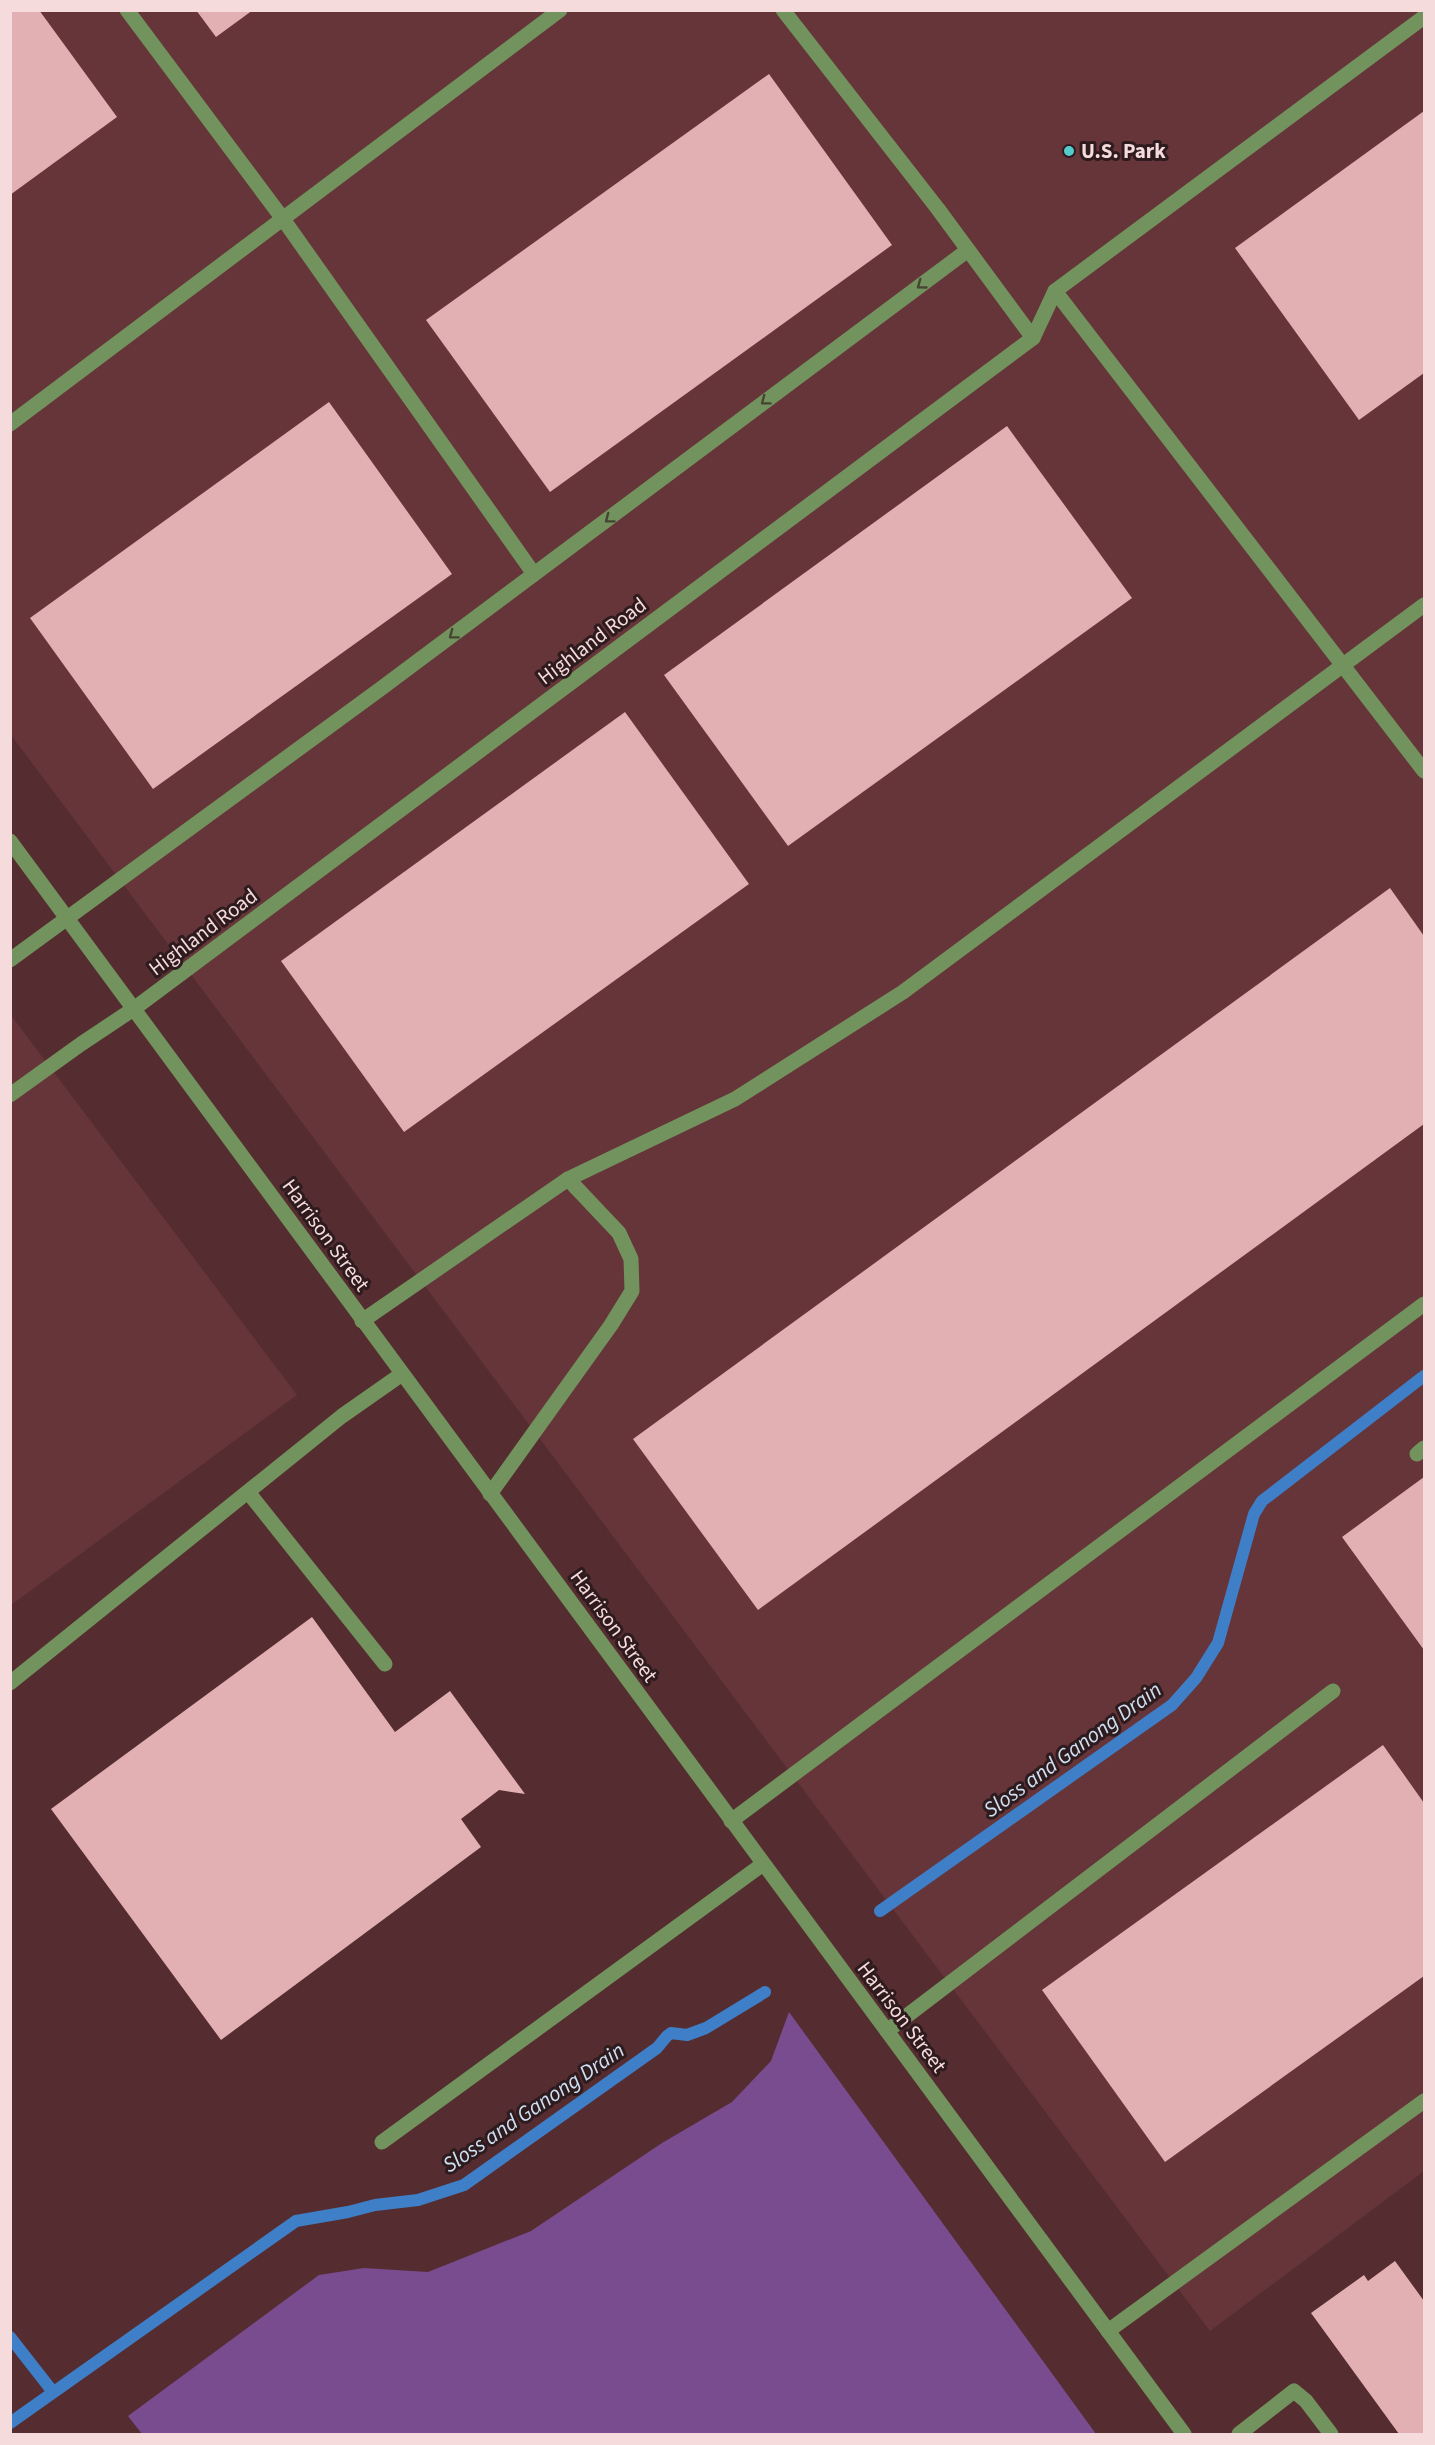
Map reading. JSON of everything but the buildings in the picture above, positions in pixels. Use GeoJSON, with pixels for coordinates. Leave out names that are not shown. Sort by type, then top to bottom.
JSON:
{"type":"FeatureCollection","features":[{"type":"Feature","properties":{"kind":"street"},"geometry":{"type":"LineString","coordinates":[[126,10],[284,219],[534,574]]}},
{"type":"Feature","properties":{"kind":"street"},"geometry":{"type":"LineString","coordinates":[[10,424],[560,10]]}},
{"type":"Feature","properties":{"kind":"street"},"geometry":{"type":"LineString","coordinates":[[783,10],[1033,338]]}},
{"type":"Feature","properties":{"kind":"street"},"geometry":{"type":"LineString","coordinates":[[1425,17],[1055,291],[1345,664],[1425,771]]}},
{"type":"Feature","properties":{"kind":"street"},"geometry":{"type":"LineString","coordinates":[[10,960],[534,574],[968,250]]}},
{"type":"Feature","properties":{"kind":"street","name":"Highland Road"},"geometry":{"type":"LineString","coordinates":[[10,1095],[135,1008],[1033,338],[1055,291]]}},
{"type":"Feature","properties":{"kind":"street"},"geometry":{"type":"LineString","coordinates":[[362,1321],[568,1179],[735,1099],[903,992],[1425,605]]}},
{"type":"Feature","properties":{"kind":"street","name":"Harrison Street"},"geometry":{"type":"LineString","coordinates":[[10,841],[1184,2434]]}},
{"type":"Feature","properties":{"kind":"street"},"geometry":{"type":"LineString","coordinates":[[490,1494],[611,1325],[632,1291],[631,1260],[620,1233],[568,1179]]}},
{"type":"Feature","properties":{"kind":"street"},"geometry":{"type":"LineString","coordinates":[[731,1821],[1425,1304]]}},
{"type":"Feature","properties":{"kind":"street"},"geometry":{"type":"LineString","coordinates":[[10,1683],[342,1416],[402,1374]]}},
{"type":"Feature","properties":{"kind":"street"},"geometry":{"type":"LineString","coordinates":[[248,1492],[385,1664]]}},
{"type":"Feature","properties":{"kind":"street"},"geometry":{"type":"LineString","coordinates":[[887,2031],[1333,1691]]}},
{"type":"Feature","properties":{"kind":"street"},"geometry":{"type":"LineString","coordinates":[[382,2142],[763,1864]]}},
{"type":"Feature","properties":{"kind":"street"},"geometry":{"type":"LineString","coordinates":[[1108,2331],[1425,2101]]}},
{"type":"Feature","properties":{"kind":"street"},"geometry":{"type":"LineString","coordinates":[[1239,2434],[1294,2391],[1306,2401],[1331,2434]]}},
{"type":"Feature","properties":{"kind":"shaded area"},"geometry":{"type":"Polygon","coordinates":[[[11,11],[1424,11],[1424,2171],[1210,2331],[11,735],[11,11]]]}},
{"type":"Feature","properties":{"kind":"shaded area"},"geometry":{"type":"Polygon","coordinates":[[[10,1014],[297,1395],[11,1605],[10,1605],[10,1014]]]}},
{"type":"Feature","properties":{"kind":"shaded area"},"geometry":{"type":"Polygon","coordinates":[[[789,2012],[1096,2434],[142,2434],[128,2416],[319,2275],[364,2268],[428,2272],[531,2231],[662,2143],[732,2102],[771,2061],[789,2012]]]}},
{"type":"Feature","properties":{"kind":"waterway","name":"Sloss and Ganong Drain"},"geometry":{"type":"LineString","coordinates":[[880,1911],[1172,1705],[1196,1678],[1218,1643],[1254,1514],[1262,1501],[1424,1376]]}},
{"type":"Feature","properties":{"kind":"waterway","name":"Sloss and Ganong Drain"},"geometry":{"type":"LineString","coordinates":[[10,2423],[296,2221],[375,2205],[418,2200],[464,2185],[657,2048],[671,2033],[687,2035],[706,2028],[765,1992]]}},
{"type":"Feature","properties":{"kind":"waterway"},"geometry":{"type":"LineString","coordinates":[[10,2337],[53,2392]]}},
{"type":"Feature","properties":{"kind":"place","name":"U.S. Park"},"geometry":{"type":"Point","coordinates":[1069,151]}}]}
